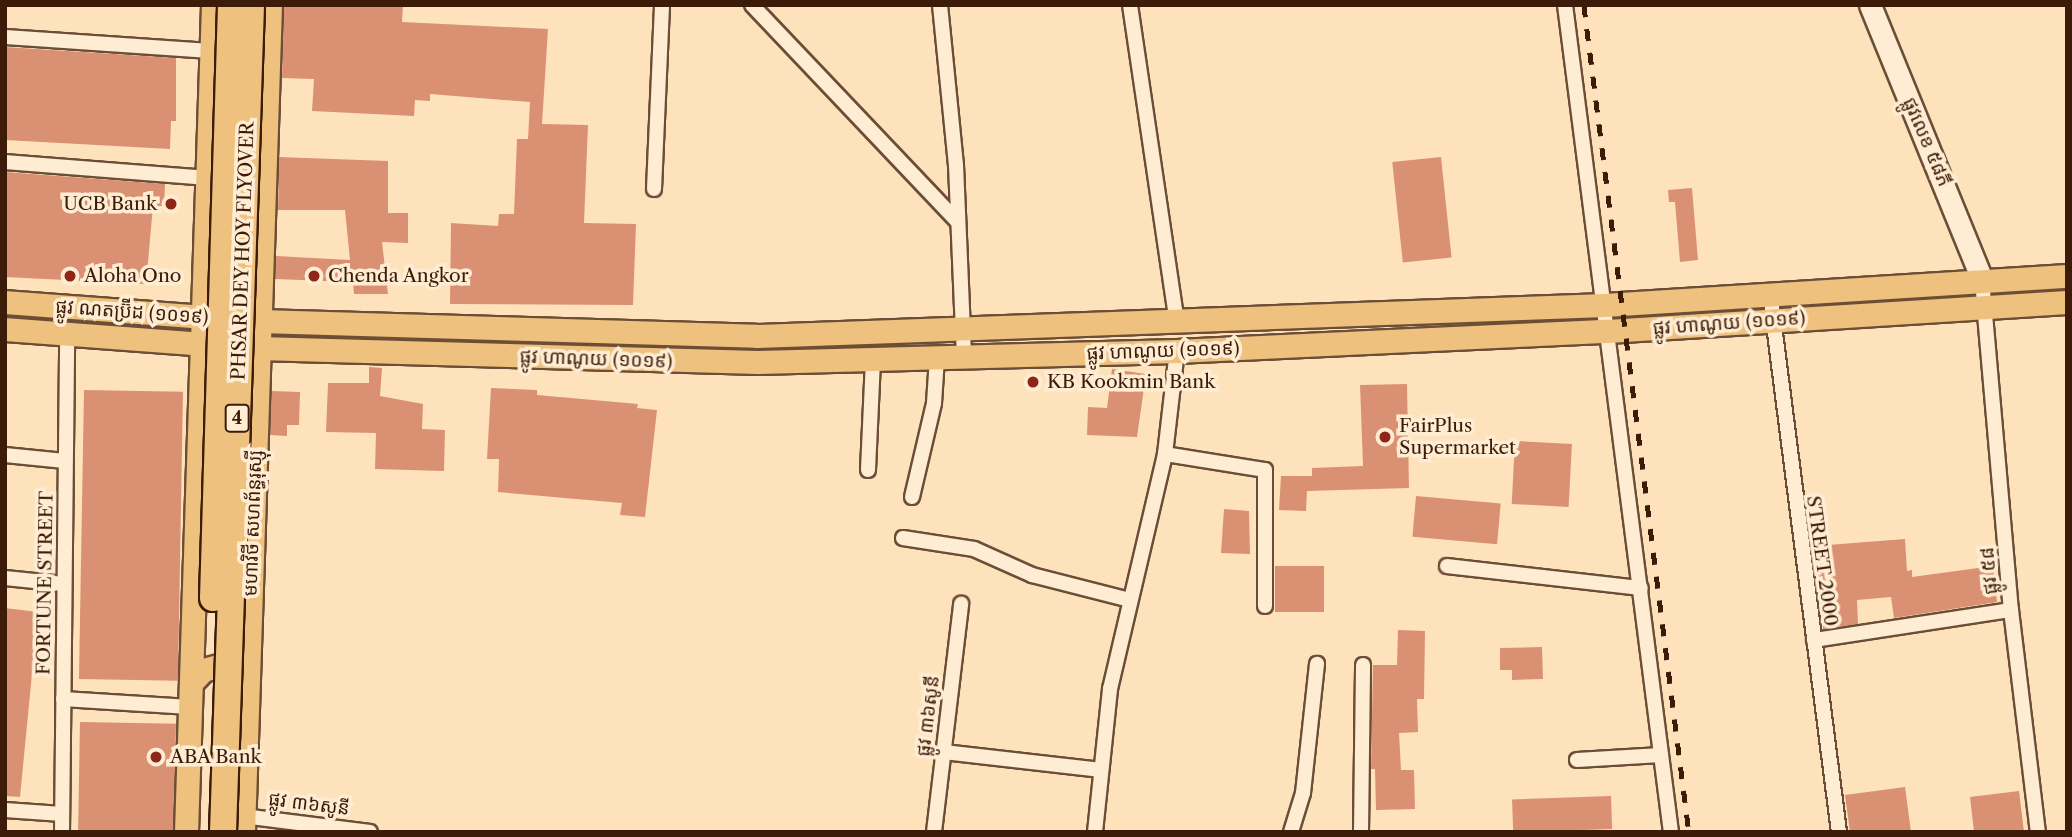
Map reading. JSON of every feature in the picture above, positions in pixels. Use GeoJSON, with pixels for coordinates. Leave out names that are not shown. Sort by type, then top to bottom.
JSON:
{"type":"FeatureCollection","features":[{"type":"Feature","properties":{"kind":"highway","name":"PHSAR DEY HOY FLYOVER"},"geometry":{"type":"LineString","coordinates":[[205,832],[231,5]]}},
{"type":"Feature","properties":{"kind":"highway","name":"PHSAR DEY HOY FLYOVER"},"geometry":{"type":"LineString","coordinates":[[236,826],[251,5]]}},
{"type":"Feature","properties":{"kind":"main road"},"geometry":{"type":"LineString","coordinates":[[186,832],[212,5]]}},
{"type":"Feature","properties":{"kind":"main road","name":"មហាវិថី សហព័ន្ធរុស្ស៊ី"},"geometry":{"type":"LineString","coordinates":[[236,826],[247,686],[270,5]]}},
{"type":"Feature","properties":{"kind":"main road"},"geometry":{"type":"LineString","coordinates":[[211,51],[220,67],[238,74],[255,69],[268,52]]}},
{"type":"Feature","properties":{"kind":"main road","name":"ផ្លូវ ហាណូយ (១០១៩)"},"geometry":{"type":"LineString","coordinates":[[260,321],[663,336],[964,331],[1604,305],[2065,276]]}},
{"type":"Feature","properties":{"kind":"main road","name":"ផ្លូវ ណតប្រ៊ីដ (១០១៩)"},"geometry":{"type":"LineString","coordinates":[[5,302],[260,321]]}},
{"type":"Feature","properties":{"kind":"main road","name":"ផ្លូវ ហាណូយ (១០១៩)"},"geometry":{"type":"LineString","coordinates":[[258,348],[662,362],[964,358],[1607,331],[2066,302]]}},
{"type":"Feature","properties":{"kind":"main road","name":"ផ្លូវ ណតប្រ៊ីដ (១០១៩)"},"geometry":{"type":"LineString","coordinates":[[5,329],[258,348]]}},
{"type":"Feature","properties":{"kind":"main road"},"geometry":{"type":"LineString","coordinates":[[191,683],[203,670],[222,665],[238,672],[247,686]]}},
{"type":"Feature","properties":{"kind":"street"},"geometry":{"type":"LineString","coordinates":[[654,189],[662,5]]}},
{"type":"Feature","properties":{"kind":"street"},"geometry":{"type":"LineString","coordinates":[[752,5],[958,222]]}},
{"type":"Feature","properties":{"kind":"street"},"geometry":{"type":"LineString","coordinates":[[940,5],[958,222],[964,358]]}},
{"type":"Feature","properties":{"kind":"street"},"geometry":{"type":"LineString","coordinates":[[1130,5],[1177,324]]}},
{"type":"Feature","properties":{"kind":"street"},"geometry":{"type":"LineString","coordinates":[[1565,5],[1671,832]]}},
{"type":"Feature","properties":{"kind":"street","name":"ផ្លូវលេខ ៥៨ភី"},"geometry":{"type":"LineString","coordinates":[[1870,5],[1982,280]]}},
{"type":"Feature","properties":{"kind":"street"},"geometry":{"type":"LineString","coordinates":[[5,37],[211,51]]}},
{"type":"Feature","properties":{"kind":"street"},"geometry":{"type":"LineString","coordinates":[[5,162],[207,178]]}},
{"type":"Feature","properties":{"kind":"street","name":"ផ្លូវ ៥៨"},"geometry":{"type":"LineString","coordinates":[[1982,280],[2011,610],[2039,832]]}},
{"type":"Feature","properties":{"kind":"street","name":"STREET 2000"},"geometry":{"type":"LineString","coordinates":[[1770,294],[1839,832]]}},
{"type":"Feature","properties":{"kind":"street","name":"FORTUNE STREET"},"geometry":{"type":"LineString","coordinates":[[61,832],[67,334]]}},
{"type":"Feature","properties":{"kind":"street"},"geometry":{"type":"LineString","coordinates":[[1095,832],[1110,689],[1165,454],[1177,351]]}},
{"type":"Feature","properties":{"kind":"street"},"geometry":{"type":"LineString","coordinates":[[912,497],[934,403],[937,358]]}},
{"type":"Feature","properties":{"kind":"street"},"geometry":{"type":"LineString","coordinates":[[868,470],[873,360]]}},
{"type":"Feature","properties":{"kind":"street"},"geometry":{"type":"LineString","coordinates":[[1165,454],[1265,470],[1265,606]]}},
{"type":"Feature","properties":{"kind":"street"},"geometry":{"type":"LineString","coordinates":[[5,455],[65,461]]}},
{"type":"Feature","properties":{"kind":"street"},"geometry":{"type":"LineString","coordinates":[[903,538],[974,549],[1032,575],[1130,600]]}},
{"type":"Feature","properties":{"kind":"street"},"geometry":{"type":"LineString","coordinates":[[1447,566],[1641,588]]}},
{"type":"Feature","properties":{"kind":"street"},"geometry":{"type":"LineString","coordinates":[[5,578],[64,584]]}},
{"type":"Feature","properties":{"kind":"street","name":"ផ្លូវ ៣៦សូនី"},"geometry":{"type":"LineString","coordinates":[[934,832],[961,604]]}},
{"type":"Feature","properties":{"kind":"street"},"geometry":{"type":"LineString","coordinates":[[1814,640],[2011,610]]}},
{"type":"Feature","properties":{"kind":"street"},"geometry":{"type":"LineString","coordinates":[[1291,832],[1303,793],[1317,664]]}},
{"type":"Feature","properties":{"kind":"street"},"geometry":{"type":"LineString","coordinates":[[1361,832],[1363,666]]}},
{"type":"Feature","properties":{"kind":"street"},"geometry":{"type":"LineString","coordinates":[[63,699],[190,707]]}},
{"type":"Feature","properties":{"kind":"street"},"geometry":{"type":"LineString","coordinates":[[944,752],[1101,770]]}},
{"type":"Feature","properties":{"kind":"street"},"geometry":{"type":"LineString","coordinates":[[1577,760],[1661,755]]}},
{"type":"Feature","properties":{"kind":"street"},"geometry":{"type":"LineString","coordinates":[[5,810],[62,814]]}},
{"type":"Feature","properties":{"kind":"street","name":"ផ្លូវ ៣៦សូនី"},"geometry":{"type":"LineString","coordinates":[[236,826],[370,832]]}},
{"type":"Feature","properties":{"kind":"building"},"geometry":{"type":"Polygon","coordinates":[[[284,5],[403,5],[402,22],[548,29],[542,124],[588,125],[584,223],[636,224],[633,305],[450,304],[451,223],[498,226],[499,214],[514,214],[517,139],[528,139],[530,102],[430,94],[430,101],[415,100],[414,116],[312,111],[314,79],[282,78],[284,5]]]}},
{"type":"Feature","properties":{"kind":"building"},"geometry":{"type":"Polygon","coordinates":[[[5,47],[176,58],[176,121],[171,121],[170,149],[5,140],[5,47]]]}},
{"type":"Feature","properties":{"kind":"building"},"geometry":{"type":"Polygon","coordinates":[[[279,157],[388,161],[388,213],[408,213],[408,243],[382,242],[388,294],[354,294],[353,282],[275,279],[276,256],[350,260],[345,210],[278,210],[279,157]]]}},
{"type":"Feature","properties":{"kind":"building"},"geometry":{"type":"Polygon","coordinates":[[[1441,157],[1452,257],[1403,263],[1392,162],[1441,157]]]}},
{"type":"Feature","properties":{"kind":"building"},"geometry":{"type":"Polygon","coordinates":[[[5,172],[165,184],[164,206],[153,206],[146,284],[5,277],[5,172]]]}},
{"type":"Feature","properties":{"kind":"building"},"geometry":{"type":"Polygon","coordinates":[[[1692,188],[1698,260],[1680,262],[1675,202],[1669,202],[1668,190],[1692,188]]]}},
{"type":"Feature","properties":{"kind":"building"},"geometry":{"type":"Polygon","coordinates":[[[369,367],[382,368],[380,396],[423,404],[422,429],[445,430],[444,471],[375,469],[376,433],[326,432],[328,383],[369,383],[369,367]]]}},
{"type":"Feature","properties":{"kind":"building"},"geometry":{"type":"Polygon","coordinates":[[[1112,369],[1146,374],[1137,437],[1087,435],[1088,407],[1107,408],[1112,369]]]}},
{"type":"Feature","properties":{"kind":"building","name":"FairPlus Supermarket"},"geometry":{"type":"Polygon","coordinates":[[[1407,384],[1409,488],[1307,491],[1306,511],[1279,510],[1281,476],[1312,476],[1312,468],[1363,466],[1360,385],[1407,384]]]}},
{"type":"Feature","properties":{"kind":"building"},"geometry":{"type":"Polygon","coordinates":[[[491,388],[537,390],[537,395],[638,404],[637,408],[657,410],[645,517],[620,515],[622,503],[498,492],[499,459],[487,459],[491,388]]]}},
{"type":"Feature","properties":{"kind":"building"},"geometry":{"type":"Polygon","coordinates":[[[84,390],[183,392],[178,681],[79,679],[84,390]]]}},
{"type":"Feature","properties":{"kind":"building"},"geometry":{"type":"Polygon","coordinates":[[[271,391],[300,392],[299,425],[287,425],[287,436],[270,435],[271,391]]]}},
{"type":"Feature","properties":{"kind":"building"},"geometry":{"type":"Polygon","coordinates":[[[1515,441],[1572,444],[1569,507],[1512,504],[1515,441]]]}},
{"type":"Feature","properties":{"kind":"building"},"geometry":{"type":"Polygon","coordinates":[[[1416,496],[1501,503],[1497,544],[1412,537],[1416,496]]]}},
{"type":"Feature","properties":{"kind":"building"},"geometry":{"type":"Polygon","coordinates":[[[1224,509],[1249,511],[1250,554],[1221,553],[1224,509]]]}},
{"type":"Feature","properties":{"kind":"building"},"geometry":{"type":"Polygon","coordinates":[[[1905,539],[1907,571],[1912,570],[1912,577],[1993,566],[1997,602],[1894,618],[1891,597],[1857,600],[1858,624],[1823,629],[1823,576],[1817,577],[1815,546],[1905,539]]]}},
{"type":"Feature","properties":{"kind":"building"},"geometry":{"type":"Polygon","coordinates":[[[1275,566],[1324,566],[1324,612],[1275,612],[1275,566]]]}},
{"type":"Feature","properties":{"kind":"building"},"geometry":{"type":"Polygon","coordinates":[[[5,608],[38,612],[20,797],[5,796],[5,608]]]}},
{"type":"Feature","properties":{"kind":"building"},"geometry":{"type":"Polygon","coordinates":[[[1398,630],[1425,631],[1424,699],[1417,699],[1418,732],[1399,733],[1401,770],[1414,770],[1415,809],[1376,810],[1375,769],[1371,769],[1373,665],[1397,665],[1398,630]]]}},
{"type":"Feature","properties":{"kind":"building"},"geometry":{"type":"Polygon","coordinates":[[[1542,647],[1543,679],[1512,680],[1512,670],[1500,670],[1500,648],[1542,647]]]}},
{"type":"Feature","properties":{"kind":"building"},"geometry":{"type":"Polygon","coordinates":[[[80,722],[176,724],[174,832],[78,832],[80,722]]]}},
{"type":"Feature","properties":{"kind":"building"},"geometry":{"type":"Polygon","coordinates":[[[1905,787],[1911,832],[1850,832],[1845,795],[1905,787]]]}},
{"type":"Feature","properties":{"kind":"building"},"geometry":{"type":"Polygon","coordinates":[[[2019,791],[2024,832],[1974,832],[1970,797],[2019,791]]]}},
{"type":"Feature","properties":{"kind":"building"},"geometry":{"type":"Polygon","coordinates":[[[1611,796],[1612,829],[1513,832],[1512,799],[1611,796]]]}},
{"type":"Feature","properties":{"kind":"railway"},"geometry":{"type":"LineString","coordinates":[[1584,5],[1689,832]]}},
{"type":"Feature","properties":{"kind":"place","name":"UCB Bank"},"geometry":{"type":"Point","coordinates":[171,204]}},
{"type":"Feature","properties":{"kind":"place","name":"Aloha Ono"},"geometry":{"type":"Point","coordinates":[70,276]}},
{"type":"Feature","properties":{"kind":"place","name":"Chenda Angkor"},"geometry":{"type":"Point","coordinates":[314,276]}},
{"type":"Feature","properties":{"kind":"place","name":"KB Kookmin Bank"},"geometry":{"type":"Point","coordinates":[1033,382]}},
{"type":"Feature","properties":{"kind":"place","name":"FairPlus Supermarket"},"geometry":{"type":"Point","coordinates":[1385,437]}},
{"type":"Feature","properties":{"kind":"place","name":"ABA Bank"},"geometry":{"type":"Point","coordinates":[156,757]}}]}
